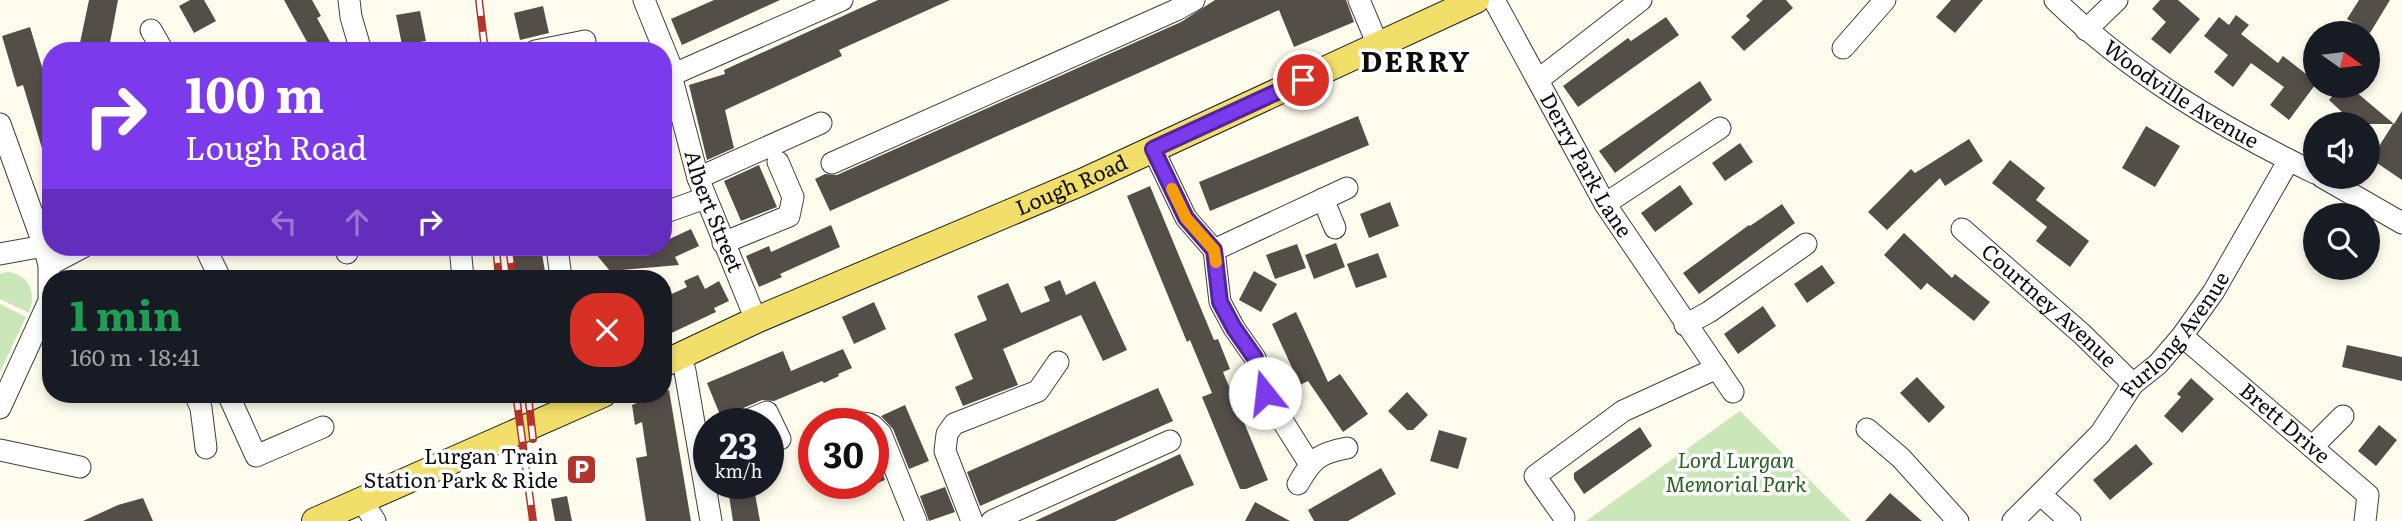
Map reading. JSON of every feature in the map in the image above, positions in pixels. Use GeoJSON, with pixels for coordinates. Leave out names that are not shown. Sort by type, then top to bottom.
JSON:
{"type":"FeatureCollection","features":[{"type":"Feature","properties":{"kind":"main road","name":"Lough Road"},"geometry":{"type":"LineString","coordinates":[[672,359],[756,320],[1082,182],[1476,0]]}},
{"type":"Feature","properties":{"kind":"main road"},"geometry":{"type":"LineString","coordinates":[[322,519],[368,511],[398,490],[465,461],[578,403]]}},
{"type":"Feature","properties":{"kind":"street"},"geometry":{"type":"LineString","coordinates":[[349,0],[358,42]]}},
{"type":"Feature","properties":{"kind":"street","name":"Albert Street"},"geometry":{"type":"LineString","coordinates":[[644,0],[661,42]]}},
{"type":"Feature","properties":{"kind":"street"},"geometry":{"type":"LineString","coordinates":[[674,74],[842,0]]}},
{"type":"Feature","properties":{"kind":"street"},"geometry":{"type":"LineString","coordinates":[[832,163],[1194,0]]}},
{"type":"Feature","properties":{"kind":"street"},"geometry":{"type":"LineString","coordinates":[[1359,0],[1378,45]]}},
{"type":"Feature","properties":{"kind":"street","name":"Derry Park Lane"},"geometry":{"type":"LineString","coordinates":[[1494,0],[1605,204],[1733,392]]}},
{"type":"Feature","properties":{"kind":"street"},"geometry":{"type":"LineString","coordinates":[[1843,48],[1885,0]]}},
{"type":"Feature","properties":{"kind":"street","name":"Woodville Avenue"},"geometry":{"type":"LineString","coordinates":[[2055,0],[2086,30],[2143,74],[2220,125],[2303,167]]}},
{"type":"Feature","properties":{"kind":"street"},"geometry":{"type":"LineString","coordinates":[[2086,30],[2117,0]]}},
{"type":"Feature","properties":{"kind":"street"},"geometry":{"type":"LineString","coordinates":[[1538,80],[1641,1]]}},
{"type":"Feature","properties":{"kind":"street"},"geometry":{"type":"LineString","coordinates":[[151,30],[158,42]]}},
{"type":"Feature","properties":{"kind":"street"},"geometry":{"type":"LineString","coordinates":[[580,42],[585,41]]}},
{"type":"Feature","properties":{"kind":"street","name":"Albert Street"},"geometry":{"type":"LineString","coordinates":[[672,69],[672,79],[702,188],[756,320]]}},
{"type":"Feature","properties":{"kind":"street"},"geometry":{"type":"LineString","coordinates":[[672,207],[821,123]]}},
{"type":"Feature","properties":{"kind":"street"},"geometry":{"type":"LineString","coordinates":[[0,124],[42,244]]}},
{"type":"Feature","properties":{"kind":"street"},"geometry":{"type":"LineString","coordinates":[[1605,204],[1720,128]]}},
{"type":"Feature","properties":{"kind":"street"},"geometry":{"type":"LineString","coordinates":[[1153,149],[1186,218],[1214,250],[1220,302],[1255,358],[1265,393],[1309,463]]}},
{"type":"Feature","properties":{"kind":"street","name":"Furlong Avenue"},"geometry":{"type":"LineString","coordinates":[[2014,521],[2100,434],[2133,384],[2158,364],[2182,336],[2214,291],[2289,160]]}},
{"type":"Feature","properties":{"kind":"street"},"geometry":{"type":"LineString","coordinates":[[723,243],[789,216],[793,197],[778,162]]}},
{"type":"Feature","properties":{"kind":"street"},"geometry":{"type":"LineString","coordinates":[[1214,250],[1346,188]]}},
{"type":"Feature","properties":{"kind":"street"},"geometry":{"type":"LineString","coordinates":[[2343,189],[2402,223]]}},
{"type":"Feature","properties":{"kind":"street"},"geometry":{"type":"LineString","coordinates":[[1323,199],[1335,228]]}},
{"type":"Feature","properties":{"kind":"street","name":"Courtney Avenue"},"geometry":{"type":"LineString","coordinates":[[1962,229],[2082,334],[2133,384]]}},
{"type":"Feature","properties":{"kind":"street"},"geometry":{"type":"LineString","coordinates":[[1685,325],[1709,312],[1806,244]]}},
{"type":"Feature","properties":{"kind":"street"},"geometry":{"type":"LineString","coordinates":[[0,254],[42,255]]}},
{"type":"Feature","properties":{"kind":"street"},"geometry":{"type":"LineString","coordinates":[[0,408],[42,317]]}},
{"type":"Feature","properties":{"kind":"street","name":"Brett Drive"},"geometry":{"type":"LineString","coordinates":[[2182,336],[2368,495],[2365,521]]}},
{"type":"Feature","properties":{"kind":"street"},"geometry":{"type":"LineString","coordinates":[[672,359],[693,413]]}},
{"type":"Feature","properties":{"kind":"street"},"geometry":{"type":"LineString","coordinates":[[972,521],[946,451],[947,434],[954,424],[1038,391],[1058,362]]}},
{"type":"Feature","properties":{"kind":"street"},"geometry":{"type":"LineString","coordinates":[[1564,517],[1535,476],[1623,411],[1717,368]]}},
{"type":"Feature","properties":{"kind":"street"},"geometry":{"type":"LineString","coordinates":[[199,403],[206,448]]}},
{"type":"Feature","properties":{"kind":"street"},"geometry":{"type":"LineString","coordinates":[[232,403],[257,456],[323,428]]}},
{"type":"Feature","properties":{"kind":"street"},"geometry":{"type":"LineString","coordinates":[[2312,447],[2343,416]]}},
{"type":"Feature","properties":{"kind":"street"},"geometry":{"type":"LineString","coordinates":[[1867,429],[1901,458],[1958,521]]}},
{"type":"Feature","properties":{"kind":"street"},"geometry":{"type":"LineString","coordinates":[[992,521],[1170,441]]}},
{"type":"Feature","properties":{"kind":"street"},"geometry":{"type":"LineString","coordinates":[[1297,484],[1309,463],[1329,451],[1348,448]]}},
{"type":"Feature","properties":{"kind":"street"},"geometry":{"type":"LineString","coordinates":[[0,450],[80,467]]}},
{"type":"Feature","properties":{"kind":"street"},"geometry":{"type":"LineString","coordinates":[[889,454],[916,521]]}},
{"type":"Feature","properties":{"kind":"street"},"geometry":{"type":"LineString","coordinates":[[2041,495],[2070,521]]}},
{"type":"Feature","properties":{"kind":"street"},"geometry":{"type":"LineString","coordinates":[[708,499],[710,521]]}},
{"type":"Feature","properties":{"kind":"green space"},"geometry":{"type":"Polygon","coordinates":[[[8,272],[22,277],[30,286],[32,299],[29,313],[0,299],[0,274],[8,272]]]}},
{"type":"Feature","properties":{"kind":"green space"},"geometry":{"type":"Polygon","coordinates":[[[0,304],[26,317],[0,372],[0,304]]]}},
{"type":"Feature","properties":{"kind":"green space","name":"Lord Lurgan Memorial Park"},"geometry":{"type":"Polygon","coordinates":[[[1740,411],[1851,521],[1586,521],[1740,411]]]}},
{"type":"Feature","properties":{"kind":"building"},"geometry":{"type":"Polygon","coordinates":[[[89,0],[118,0],[110,42],[80,42],[89,0]]]}},
{"type":"Feature","properties":{"kind":"building"},"geometry":{"type":"Polygon","coordinates":[[[190,0],[204,0],[216,21],[194,33],[179,6],[190,0]]]}},
{"type":"Feature","properties":{"kind":"building"},"geometry":{"type":"Polygon","coordinates":[[[284,0],[312,0],[321,16],[317,18],[330,42],[307,42],[284,0]]]}},
{"type":"Feature","properties":{"kind":"building"},"geometry":{"type":"Polygon","coordinates":[[[714,0],[780,0],[682,45],[671,19],[714,0]]]}},
{"type":"Feature","properties":{"kind":"building"},"geometry":{"type":"Polygon","coordinates":[[[878,0],[950,0],[839,50],[842,56],[725,110],[734,148],[707,160],[689,85],[725,74],[724,70],[878,0]]]}},
{"type":"Feature","properties":{"kind":"building"},"geometry":{"type":"Polygon","coordinates":[[[1215,0],[1346,0],[1354,22],[1294,47],[1279,10],[830,211],[815,179],[825,174],[837,175],[1181,22],[1215,0]]]}},
{"type":"Feature","properties":{"kind":"building"},"geometry":{"type":"Polygon","coordinates":[[[1763,0],[1786,0],[1793,8],[1744,51],[1731,37],[1750,20],[1746,16],[1763,0]]]}},
{"type":"Feature","properties":{"kind":"building"},"geometry":{"type":"Polygon","coordinates":[[[1951,0],[1983,0],[1955,33],[1936,17],[1951,0]]]}},
{"type":"Feature","properties":{"kind":"building"},"geometry":{"type":"Polygon","coordinates":[[[2160,0],[2178,0],[2200,19],[2170,54],[2151,39],[2166,22],[2152,9],[2160,0]]]}},
{"type":"Feature","properties":{"kind":"building"},"geometry":{"type":"Polygon","coordinates":[[[2359,0],[2390,0],[2377,21],[2347,19],[2359,0]]]}},
{"type":"Feature","properties":{"kind":"building"},"geometry":{"type":"Polygon","coordinates":[[[543,6],[549,33],[520,40],[514,13],[543,6]]]}},
{"type":"Feature","properties":{"kind":"building"},"geometry":{"type":"Polygon","coordinates":[[[420,11],[426,41],[401,42],[396,15],[420,11]]]}},
{"type":"Feature","properties":{"kind":"building"},"geometry":{"type":"Polygon","coordinates":[[[2236,15],[2249,25],[2241,34],[2278,63],[2283,56],[2303,72],[2303,98],[2305,98],[2289,120],[2270,105],[2284,87],[2251,63],[2233,87],[2214,72],[2228,55],[2204,36],[2219,17],[2229,25],[2236,15]]]}},
{"type":"Feature","properties":{"kind":"building"},"geometry":{"type":"Polygon","coordinates":[[[1666,17],[1679,35],[1578,107],[1563,86],[1628,38],[1631,41],[1666,17]]]}},
{"type":"Feature","properties":{"kind":"building"},"geometry":{"type":"Polygon","coordinates":[[[30,27],[42,67],[42,148],[23,85],[17,87],[2,36],[30,27]]]}},
{"type":"Feature","properties":{"kind":"building"},"geometry":{"type":"Polygon","coordinates":[[[1700,81],[1712,100],[1615,173],[1599,151],[1700,81]]]}},
{"type":"Feature","properties":{"kind":"building"},"geometry":{"type":"Polygon","coordinates":[[[2363,98],[2380,112],[2342,112],[2329,100],[2363,98]]]}},
{"type":"Feature","properties":{"kind":"building"},"geometry":{"type":"Polygon","coordinates":[[[2402,111],[2402,180],[2380,165],[2380,145],[2393,124],[2380,124],[2380,112],[2394,124],[2402,111]]]}},
{"type":"Feature","properties":{"kind":"building"},"geometry":{"type":"Polygon","coordinates":[[[1358,116],[1369,145],[1210,211],[1199,182],[1358,116]]]}},
{"type":"Feature","properties":{"kind":"building"},"geometry":{"type":"Polygon","coordinates":[[[2146,126],[2180,146],[2155,187],[2122,168],[2146,126]]]}},
{"type":"Feature","properties":{"kind":"building"},"geometry":{"type":"Polygon","coordinates":[[[1969,139],[1983,161],[1945,186],[1940,178],[1887,230],[1868,212],[1911,169],[1915,173],[1969,139]]]}},
{"type":"Feature","properties":{"kind":"building"},"geometry":{"type":"Polygon","coordinates":[[[1740,143],[1753,162],[1725,181],[1712,163],[1740,143]]]}},
{"type":"Feature","properties":{"kind":"building"},"geometry":{"type":"Polygon","coordinates":[[[2010,160],[2045,188],[2036,200],[2089,241],[2070,267],[2036,241],[2047,227],[1992,183],[2010,160]]]}},
{"type":"Feature","properties":{"kind":"building"},"geometry":{"type":"Polygon","coordinates":[[[759,165],[777,207],[741,221],[724,181],[759,165]]]}},
{"type":"Feature","properties":{"kind":"building"},"geometry":{"type":"Polygon","coordinates":[[[1680,185],[1693,204],[1655,232],[1641,213],[1680,185]]]}},
{"type":"Feature","properties":{"kind":"building"},"geometry":{"type":"Polygon","coordinates":[[[1150,186],[1214,340],[1218,339],[1230,369],[1223,372],[1268,480],[1246,489],[1240,489],[1202,397],[1212,393],[1190,340],[1187,342],[1127,196],[1150,186]]]}},
{"type":"Feature","properties":{"kind":"building"},"geometry":{"type":"Polygon","coordinates":[[[1390,202],[1399,226],[1369,238],[1360,214],[1390,202]]]}},
{"type":"Feature","properties":{"kind":"building"},"geometry":{"type":"Polygon","coordinates":[[[1782,204],[1795,223],[1699,294],[1683,273],[1782,204]]]}},
{"type":"Feature","properties":{"kind":"building"},"geometry":{"type":"Polygon","coordinates":[[[831,225],[840,247],[780,274],[782,277],[759,287],[746,256],[769,246],[771,252],[831,225]]]}},
{"type":"Feature","properties":{"kind":"building"},"geometry":{"type":"Polygon","coordinates":[[[691,229],[699,246],[675,257],[679,265],[609,270],[598,256],[672,256],[672,238],[691,229]]]}},
{"type":"Feature","properties":{"kind":"building"},"geometry":{"type":"Polygon","coordinates":[[[1904,233],[1952,278],[1955,274],[1990,302],[1974,321],[1927,283],[1921,290],[1884,255],[1904,233]]]}},
{"type":"Feature","properties":{"kind":"building"},"geometry":{"type":"Polygon","coordinates":[[[1336,243],[1345,267],[1314,279],[1305,255],[1336,243]]]}},
{"type":"Feature","properties":{"kind":"building"},"geometry":{"type":"Polygon","coordinates":[[[1297,244],[1306,268],[1275,279],[1266,255],[1297,244]]]}},
{"type":"Feature","properties":{"kind":"building"},"geometry":{"type":"Polygon","coordinates":[[[1378,253],[1387,277],[1356,288],[1347,264],[1378,253]]]}},
{"type":"Feature","properties":{"kind":"building"},"geometry":{"type":"Polygon","coordinates":[[[511,256],[542,256],[545,270],[513,270],[511,256]]]}},
{"type":"Feature","properties":{"kind":"building"},"geometry":{"type":"Polygon","coordinates":[[[1822,265],[1835,283],[1807,303],[1794,284],[1822,265]]]}},
{"type":"Feature","properties":{"kind":"building"},"geometry":{"type":"Polygon","coordinates":[[[1254,271],[1277,284],[1261,312],[1239,300],[1254,271]]]}},
{"type":"Feature","properties":{"kind":"building"},"geometry":{"type":"Polygon","coordinates":[[[698,275],[705,289],[719,281],[729,301],[714,308],[716,312],[672,333],[672,294],[687,287],[684,281],[698,275]]]}},
{"type":"Feature","properties":{"kind":"building"},"geometry":{"type":"Polygon","coordinates":[[[1060,280],[1066,295],[1095,281],[1127,350],[1103,361],[1081,315],[1003,349],[1018,385],[963,406],[955,387],[973,379],[954,334],[987,320],[977,296],[1008,283],[1021,313],[1050,301],[1044,287],[1060,280]]]}},
{"type":"Feature","properties":{"kind":"building"},"geometry":{"type":"Polygon","coordinates":[[[874,302],[886,329],[854,344],[842,317],[874,302]]]}},
{"type":"Feature","properties":{"kind":"building"},"geometry":{"type":"Polygon","coordinates":[[[1763,306],[1776,326],[1738,354],[1724,334],[1763,306]]]}},
{"type":"Feature","properties":{"kind":"building"},"geometry":{"type":"Polygon","coordinates":[[[1296,312],[1328,382],[1340,374],[1368,414],[1343,432],[1308,381],[1300,385],[1272,324],[1296,312]]]}},
{"type":"Feature","properties":{"kind":"building"},"geometry":{"type":"Polygon","coordinates":[[[2347,345],[2402,357],[2402,381],[2342,367],[2347,345]]]}},
{"type":"Feature","properties":{"kind":"building"},"geometry":{"type":"Polygon","coordinates":[[[843,349],[852,368],[824,383],[822,381],[774,401],[762,400],[743,408],[717,408],[707,383],[783,351],[791,371],[843,349]]]}},
{"type":"Feature","properties":{"kind":"building"},"geometry":{"type":"Polygon","coordinates":[[[1917,377],[1945,407],[1929,423],[1900,393],[1917,377]]]}},
{"type":"Feature","properties":{"kind":"building"},"geometry":{"type":"Polygon","coordinates":[[[2191,378],[2214,399],[2182,433],[2164,416],[2181,397],[2177,394],[2191,378]]]}},
{"type":"Feature","properties":{"kind":"building"},"geometry":{"type":"Polygon","coordinates":[[[1158,388],[1173,421],[980,506],[967,472],[1158,388]]]}},
{"type":"Feature","properties":{"kind":"building"},"geometry":{"type":"Polygon","coordinates":[[[1407,392],[1428,415],[1413,430],[1407,430],[1388,411],[1407,392]]]}},
{"type":"Feature","properties":{"kind":"building"},"geometry":{"type":"Polygon","coordinates":[[[671,403],[691,521],[646,521],[636,458],[647,456],[642,422],[635,425],[632,405],[671,403]]]}},
{"type":"Feature","properties":{"kind":"building"},"geometry":{"type":"Polygon","coordinates":[[[905,405],[929,461],[909,469],[889,425],[889,412],[905,405]]]}},
{"type":"Feature","properties":{"kind":"building"},"geometry":{"type":"Polygon","coordinates":[[[2379,425],[2397,440],[2376,466],[2358,451],[2379,425]]]}},
{"type":"Feature","properties":{"kind":"building"},"geometry":{"type":"Polygon","coordinates":[[[1640,427],[1652,446],[1584,494],[1574,479],[1574,473],[1640,427]]]}},
{"type":"Feature","properties":{"kind":"building"},"geometry":{"type":"Polygon","coordinates":[[[1439,430],[1467,438],[1458,469],[1430,461],[1439,430]]]}},
{"type":"Feature","properties":{"kind":"building"},"geometry":{"type":"Polygon","coordinates":[[[2136,444],[2153,464],[2110,500],[2093,480],[2136,444]]]}},
{"type":"Feature","properties":{"kind":"building"},"geometry":{"type":"Polygon","coordinates":[[[1180,454],[1194,485],[1115,521],[1035,521],[1180,454]]]}},
{"type":"Feature","properties":{"kind":"building"},"geometry":{"type":"Polygon","coordinates":[[[1381,468],[1396,494],[1348,521],[1314,521],[1308,510],[1381,468]]]}},
{"type":"Feature","properties":{"kind":"building"},"geometry":{"type":"Polygon","coordinates":[[[945,487],[955,512],[929,521],[920,496],[945,487]]]}},
{"type":"Feature","properties":{"kind":"building"},"geometry":{"type":"Polygon","coordinates":[[[1890,493],[1922,521],[1865,521],[1890,493]]]}},
{"type":"Feature","properties":{"kind":"building"},"geometry":{"type":"Polygon","coordinates":[[[567,496],[572,521],[555,521],[551,499],[567,496]]]}},
{"type":"Feature","properties":{"kind":"building"},"geometry":{"type":"Polygon","coordinates":[[[143,498],[153,521],[83,521],[118,505],[143,498]]]}},
{"type":"Feature","properties":{"kind":"building"},"geometry":{"type":"Polygon","coordinates":[[[730,499],[756,499],[760,521],[733,521],[730,499]]]}},
{"type":"Feature","properties":{"kind":"building"},"geometry":{"type":"Polygon","coordinates":[[[1255,502],[1290,521],[1245,521],[1255,502]]]}},
{"type":"Feature","properties":{"kind":"railway"},"geometry":{"type":"LineString","coordinates":[[479,0],[484,42]]}},
{"type":"Feature","properties":{"kind":"railway"},"geometry":{"type":"LineString","coordinates":[[497,256],[498,270]]}},
{"type":"Feature","properties":{"kind":"railway"},"geometry":{"type":"LineString","coordinates":[[510,256],[512,270]]}},
{"type":"Feature","properties":{"kind":"railway"},"geometry":{"type":"LineString","coordinates":[[517,403],[533,521]]}},
{"type":"Feature","properties":{"kind":"railway"},"geometry":{"type":"LineString","coordinates":[[529,403],[533,439]]}},
{"type":"Feature","properties":{"kind":"slow traffic"},"geometry":{"type":"LineString","coordinates":[[1172,189],[1186,218],[1214,250],[1216,262]]}},
{"type":"Feature","properties":{"kind":"place","name":"Lurgan Train Station Park & Ride"},"geometry":{"type":"Point","coordinates":[581,469]}},
{"type":"Feature","properties":{"kind":"district","name":"DERRY"},"geometry":{"type":"Point","coordinates":[1416,62]}},
{"type":"Feature","properties":{"kind":"route"},"geometry":{"type":"LineString","coordinates":[[1265,393],[1255,358],[1220,302],[1214,250],[1186,218],[1153,149],[1303,80]]}}]}
